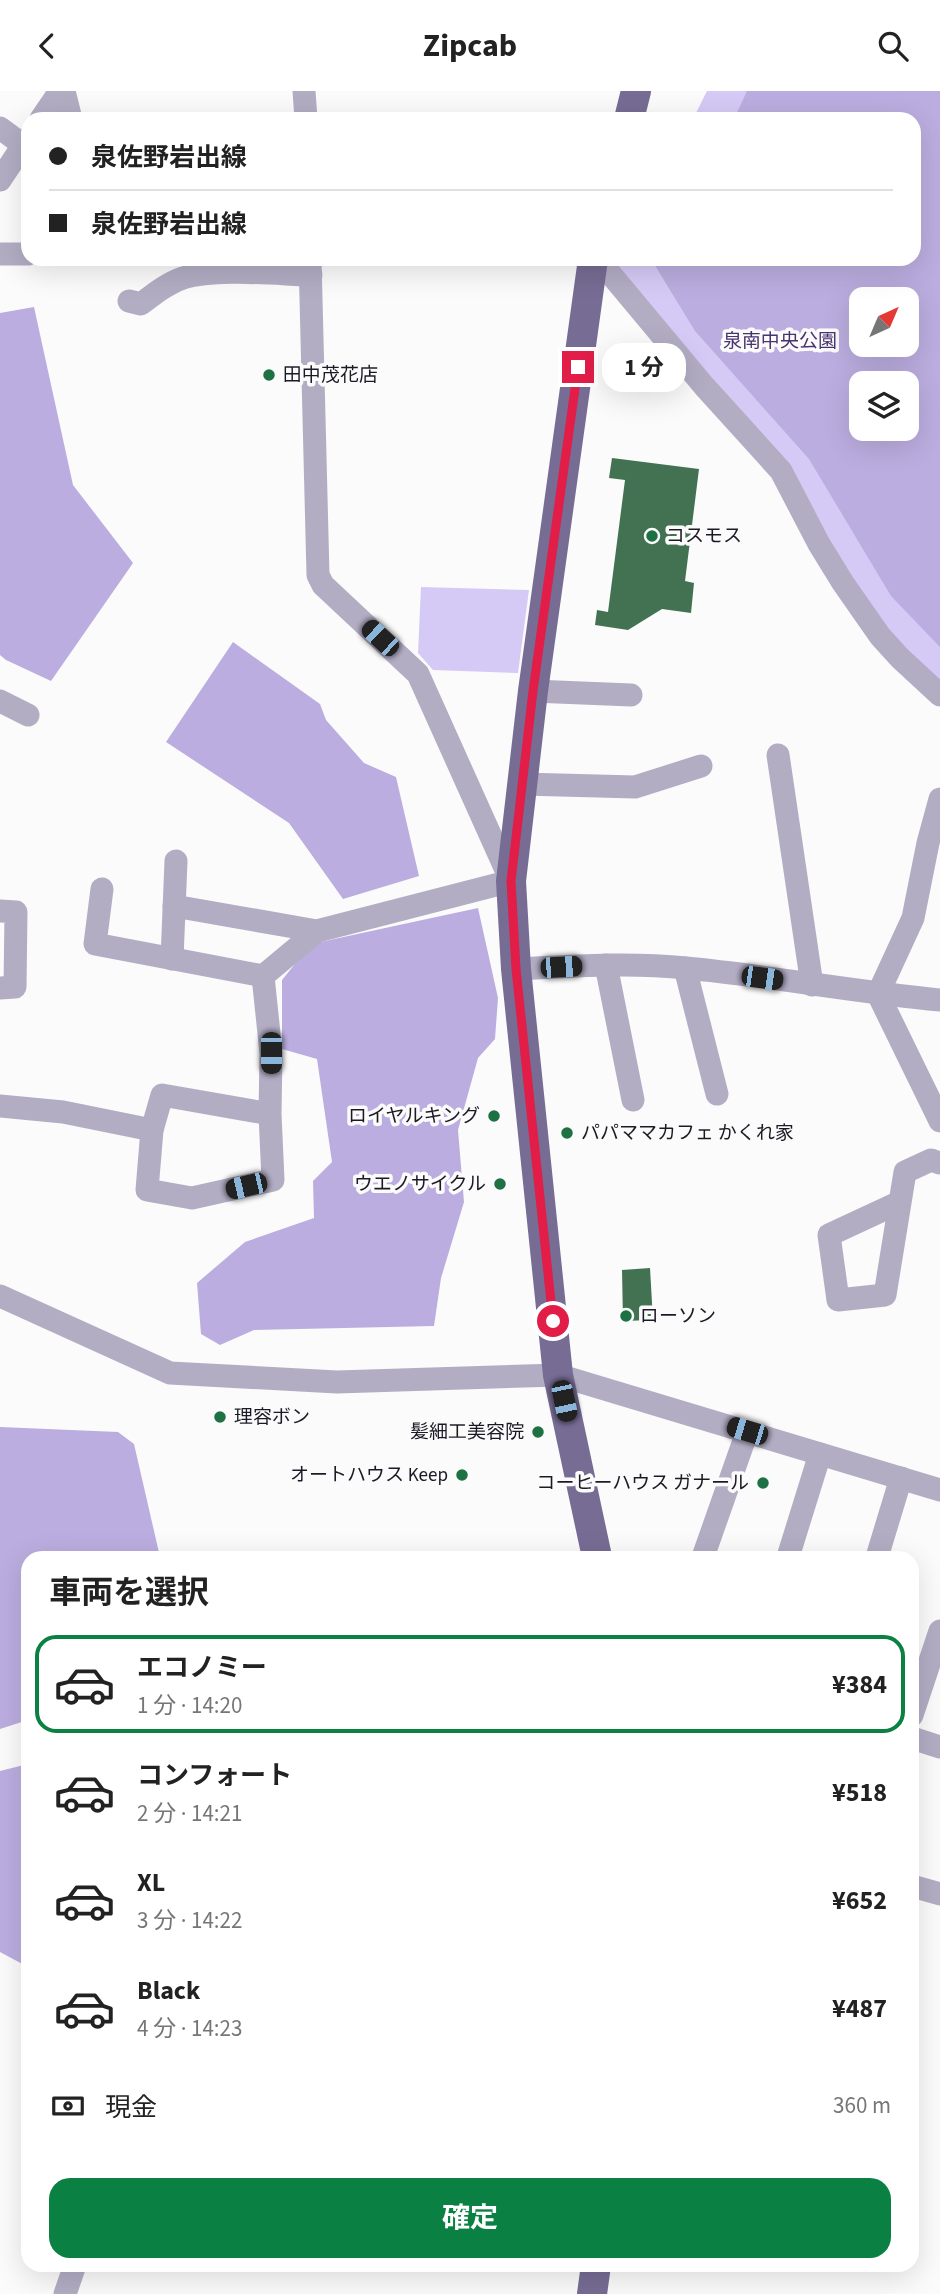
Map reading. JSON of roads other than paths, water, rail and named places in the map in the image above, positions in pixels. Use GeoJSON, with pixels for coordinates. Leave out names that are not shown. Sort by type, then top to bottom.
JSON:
{"type":"FeatureCollection","features":[{"type":"Feature","properties":{"kind":"main road"},"geometry":{"type":"LineString","coordinates":[[631,112],[636,91]]}},
{"type":"Feature","properties":{"kind":"main road"},"geometry":{"type":"LineString","coordinates":[[592,266],[533,691],[511,881],[516,969],[558,1375],[596,1551]]}},
{"type":"Feature","properties":{"kind":"main road"},"geometry":{"type":"LineString","coordinates":[[592,2294],[595,2272]]}},
{"type":"Feature","properties":{"kind":"street"},"geometry":{"type":"LineString","coordinates":[[46,112],[62,91]]}},
{"type":"Feature","properties":{"kind":"street"},"geometry":{"type":"LineString","coordinates":[[62,91],[69,112]]}},
{"type":"Feature","properties":{"kind":"street"},"geometry":{"type":"LineString","coordinates":[[304,91],[306,112]]}},
{"type":"Feature","properties":{"kind":"street"},"geometry":{"type":"LineString","coordinates":[[0,128],[21,139]]}},
{"type":"Feature","properties":{"kind":"street"},"geometry":{"type":"LineString","coordinates":[[0,180],[21,149]]}},
{"type":"Feature","properties":{"kind":"street"},"geometry":{"type":"LineString","coordinates":[[0,254],[21,254]]}},
{"type":"Feature","properties":{"kind":"street"},"geometry":{"type":"LineString","coordinates":[[604,266],[697,378],[781,471],[819,544],[880,636],[940,695]]}},
{"type":"Feature","properties":{"kind":"street"},"geometry":{"type":"LineString","coordinates":[[129,301],[141,304],[162,288],[202,273],[311,267],[318,575],[323,585],[418,674],[511,881],[317,930],[174,906]]}},
{"type":"Feature","properties":{"kind":"street"},"geometry":{"type":"LineString","coordinates":[[533,691],[631,695]]}},
{"type":"Feature","properties":{"kind":"street"},"geometry":{"type":"LineString","coordinates":[[0,701],[28,715]]}},
{"type":"Feature","properties":{"kind":"street"},"geometry":{"type":"LineString","coordinates":[[778,755],[813,985]]}},
{"type":"Feature","properties":{"kind":"street"},"geometry":{"type":"LineString","coordinates":[[522,783],[635,787],[701,765]]}},
{"type":"Feature","properties":{"kind":"street"},"geometry":{"type":"LineString","coordinates":[[878,994],[913,918],[940,799]]}},
{"type":"Feature","properties":{"kind":"street"},"geometry":{"type":"LineString","coordinates":[[172,958],[176,861]]}},
{"type":"Feature","properties":{"kind":"street"},"geometry":{"type":"LineString","coordinates":[[102,889],[95,944],[264,976]]}},
{"type":"Feature","properties":{"kind":"street"},"geometry":{"type":"LineString","coordinates":[[0,911],[16,912],[15,987],[0,988]]}},
{"type":"Feature","properties":{"kind":"street"},"geometry":{"type":"LineString","coordinates":[[264,976],[317,930]]}},
{"type":"Feature","properties":{"kind":"street"},"geometry":{"type":"LineString","coordinates":[[516,969],[606,965],[685,968],[940,1000]]}},
{"type":"Feature","properties":{"kind":"street"},"geometry":{"type":"LineString","coordinates":[[606,965],[633,1100]]}},
{"type":"Feature","properties":{"kind":"street"},"geometry":{"type":"LineString","coordinates":[[685,968],[717,1094]]}},
{"type":"Feature","properties":{"kind":"street"},"geometry":{"type":"LineString","coordinates":[[264,976],[271,1053],[273,1180],[192,1198],[147,1190],[152,1130],[163,1095],[271,1114]]}},
{"type":"Feature","properties":{"kind":"street"},"geometry":{"type":"LineString","coordinates":[[878,994],[940,1121]]}},
{"type":"Feature","properties":{"kind":"street"},"geometry":{"type":"LineString","coordinates":[[0,1106],[63,1112],[152,1130]]}},
{"type":"Feature","properties":{"kind":"street"},"geometry":{"type":"LineString","coordinates":[[900,1202],[905,1172],[931,1160],[940,1163]]}},
{"type":"Feature","properties":{"kind":"street"},"geometry":{"type":"LineString","coordinates":[[0,1296],[170,1373],[337,1382],[558,1375],[940,1490]]}},
{"type":"Feature","properties":{"kind":"street"},"geometry":{"type":"LineString","coordinates":[[705,1551],[747,1431]]}},
{"type":"Feature","properties":{"kind":"street"},"geometry":{"type":"LineString","coordinates":[[790,1551],[820,1454]]}},
{"type":"Feature","properties":{"kind":"street"},"geometry":{"type":"LineString","coordinates":[[879,1551],[901,1478]]}},
{"type":"Feature","properties":{"kind":"street"},"geometry":{"type":"LineString","coordinates":[[919,1698],[936,1656],[940,1631]]}},
{"type":"Feature","properties":{"kind":"street"},"geometry":{"type":"LineString","coordinates":[[919,1740],[940,1747]]}},
{"type":"Feature","properties":{"kind":"street"},"geometry":{"type":"LineString","coordinates":[[919,1888],[940,1894]]}},
{"type":"Feature","properties":{"kind":"street"},"geometry":{"type":"LineString","coordinates":[[65,2294],[73,2272]]}},
{"type":"Feature","properties":{"kind":"place","name":"田中茂花店"},"geometry":{"type":"Point","coordinates":[269,375]}},
{"type":"Feature","properties":{"kind":"place","name":"コスモス"},"geometry":{"type":"Point","coordinates":[652,536]}},
{"type":"Feature","properties":{"kind":"place","name":"ロイヤルキング"},"geometry":{"type":"Point","coordinates":[494,1116]}},
{"type":"Feature","properties":{"kind":"place","name":"パパママカフェ かくれ家"},"geometry":{"type":"Point","coordinates":[567,1133]}},
{"type":"Feature","properties":{"kind":"place","name":"ウエノサイクル"},"geometry":{"type":"Point","coordinates":[500,1184]}},
{"type":"Feature","properties":{"kind":"place","name":"ローソン"},"geometry":{"type":"Point","coordinates":[626,1316]}},
{"type":"Feature","properties":{"kind":"place","name":"理容ボン"},"geometry":{"type":"Point","coordinates":[220,1417]}},
{"type":"Feature","properties":{"kind":"place","name":"髪細工美容院"},"geometry":{"type":"Point","coordinates":[538,1432]}},
{"type":"Feature","properties":{"kind":"place","name":"オートハウス Keep"},"geometry":{"type":"Point","coordinates":[462,1475]}},
{"type":"Feature","properties":{"kind":"place","name":"コーヒーハウス ガナール"},"geometry":{"type":"Point","coordinates":[763,1483]}},
{"type":"Feature","properties":{"kind":"park label","name":"泉南中央公園"},"geometry":{"type":"Point","coordinates":[780,341]}}]}
